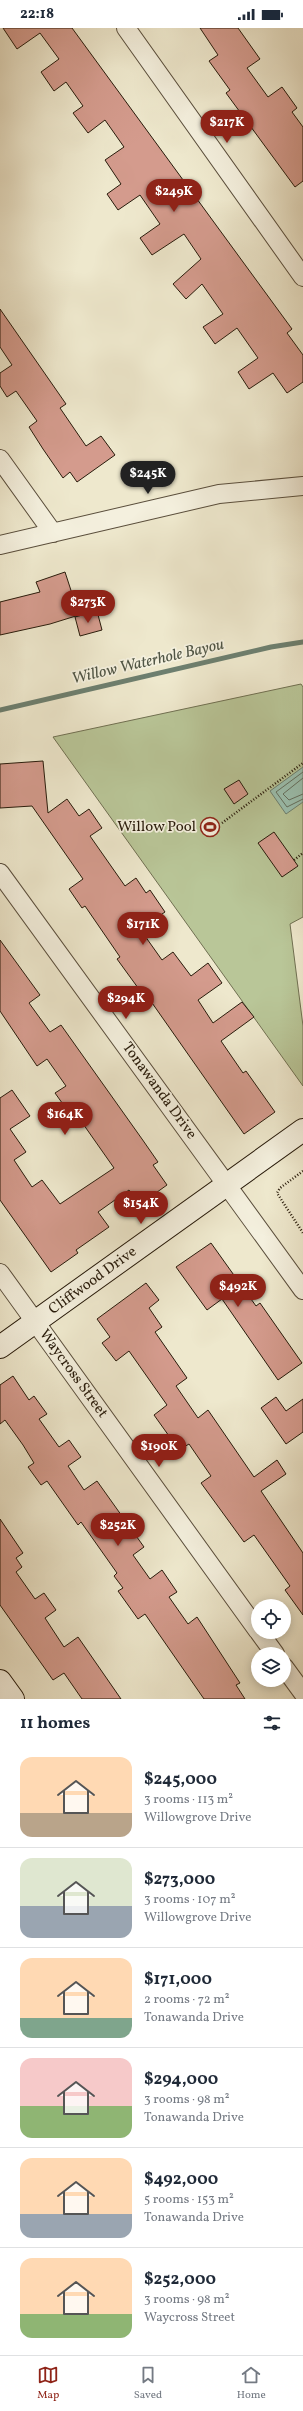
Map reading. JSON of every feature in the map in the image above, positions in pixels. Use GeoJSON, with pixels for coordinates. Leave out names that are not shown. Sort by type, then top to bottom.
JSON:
{"type":"FeatureCollection","features":[{"type":"Feature","properties":{"kind":"street"},"geometry":{"type":"LineString","coordinates":[[126,28],[303,277]]}},
{"type":"Feature","properties":{"kind":"street"},"geometry":{"type":"LineString","coordinates":[[0,459],[53,533]]}},
{"type":"Feature","properties":{"kind":"street"},"geometry":{"type":"LineString","coordinates":[[0,545],[219,494],[303,486]]}},
{"type":"Feature","properties":{"kind":"street","name":"Tonawanda Drive"},"geometry":{"type":"LineString","coordinates":[[1,873],[303,1290]]}},
{"type":"Feature","properties":{"kind":"street","name":"Cliffwood Drive"},"geometry":{"type":"LineString","coordinates":[[0,1348],[303,1130]]}},
{"type":"Feature","properties":{"kind":"street","name":"Waycross Street"},"geometry":{"type":"LineString","coordinates":[[0,1273],[251,1621]]}},
{"type":"Feature","properties":{"kind":"street"},"geometry":{"type":"LineString","coordinates":[[291,1677],[303,1693]]}},
{"type":"Feature","properties":{"kind":"street"},"geometry":{"type":"LineString","coordinates":[[0,1681],[13,1699]]}},
{"type":"Feature","properties":{"kind":"path"},"geometry":{"type":"LineString","coordinates":[[222,823],[303,763]]}},
{"type":"Feature","properties":{"kind":"path"},"geometry":{"type":"LineString","coordinates":[[294,860],[303,853]]}},
{"type":"Feature","properties":{"kind":"path"},"geometry":{"type":"LineString","coordinates":[[303,1171],[280,1188],[277,1193],[303,1233]]}},
{"type":"Feature","properties":{"kind":"shaded area","name":"Willow Pool"},"geometry":{"type":"Polygon","coordinates":[[[301,684],[303,687],[303,917],[290,924],[303,1026],[303,1086],[53,737],[301,684]]]}},
{"type":"Feature","properties":{"kind":"water"},"geometry":{"type":"Polygon","coordinates":[[[303,767],[303,802],[286,814],[270,791],[303,767]]]}},
{"type":"Feature","properties":{"kind":"building"},"geometry":{"type":"Polygon","coordinates":[[[3,28],[72,28],[292,329],[287,333],[303,355],[303,382],[287,393],[273,373],[249,389],[238,372],[258,358],[237,328],[215,344],[203,327],[223,314],[202,284],[186,299],[173,284],[201,259],[184,234],[152,255],[140,238],[160,224],[140,195],[118,210],[107,194],[121,184],[105,160],[124,147],[105,120],[88,133],[73,113],[83,106],[66,82],[54,91],[41,72],[59,59],[40,33],[17,49],[3,28]]]}},
{"type":"Feature","properties":{"kind":"building"},"geometry":{"type":"Polygon","coordinates":[[[200,28],[238,28],[260,59],[247,68],[268,97],[282,87],[297,108],[292,112],[303,127],[303,181],[295,187],[226,93],[230,90],[209,61],[218,55],[200,28]]]}},
{"type":"Feature","properties":{"kind":"building"},"geometry":{"type":"Polygon","coordinates":[[[0,309],[66,404],[60,408],[86,446],[101,436],[115,455],[77,482],[70,472],[63,478],[43,449],[29,427],[37,421],[16,391],[7,397],[0,386],[0,373],[12,365],[0,347],[0,309]]]}},
{"type":"Feature","properties":{"kind":"building"},"geometry":{"type":"Polygon","coordinates":[[[65,572],[79,615],[50,624],[0,635],[0,602],[40,592],[36,582],[65,572]]]}},
{"type":"Feature","properties":{"kind":"building"},"geometry":{"type":"Polygon","coordinates":[[[97,611],[102,630],[80,636],[75,617],[97,611]]]}},
{"type":"Feature","properties":{"kind":"building"},"geometry":{"type":"Polygon","coordinates":[[[43,761],[48,813],[67,799],[79,816],[89,809],[102,828],[90,836],[125,886],[136,878],[146,893],[150,890],[165,912],[140,929],[162,960],[173,952],[191,976],[208,963],[222,983],[198,1000],[213,1023],[242,1002],[254,1017],[221,1041],[243,1073],[246,1071],[275,1112],[244,1134],[143,990],[141,992],[117,959],[120,957],[85,906],[82,908],[69,889],[83,879],[32,806],[0,808],[0,764],[43,761]]]}},
{"type":"Feature","properties":{"kind":"building"},"geometry":{"type":"Polygon","coordinates":[[[239,780],[248,794],[234,804],[224,789],[239,780]]]}},
{"type":"Feature","properties":{"kind":"building"},"geometry":{"type":"Polygon","coordinates":[[[274,832],[298,866],[282,877],[258,843],[274,832]]]}},
{"type":"Feature","properties":{"kind":"building"},"geometry":{"type":"Polygon","coordinates":[[[0,940],[40,995],[29,1003],[50,1032],[61,1025],[158,1162],[153,1165],[167,1185],[139,1205],[129,1190],[98,1212],[109,1227],[76,1250],[78,1253],[51,1272],[0,1200],[0,1098],[12,1090],[30,1116],[10,1129],[26,1152],[14,1160],[32,1187],[42,1180],[60,1204],[114,1168],[74,1111],[70,1114],[55,1093],[66,1086],[47,1059],[37,1066],[0,1011],[0,940]]]}},
{"type":"Feature","properties":{"kind":"building"},"geometry":{"type":"Polygon","coordinates":[[[211,1243],[256,1306],[260,1303],[302,1363],[278,1380],[222,1299],[207,1310],[176,1267],[211,1243]]]}},
{"type":"Feature","properties":{"kind":"building"},"geometry":{"type":"Polygon","coordinates":[[[146,1283],[159,1300],[149,1308],[162,1327],[155,1332],[187,1378],[176,1386],[198,1418],[208,1410],[254,1477],[277,1460],[286,1474],[261,1491],[303,1553],[303,1615],[285,1590],[290,1586],[254,1535],[244,1542],[201,1483],[211,1476],[189,1444],[179,1450],[154,1415],[167,1405],[129,1351],[116,1361],[102,1343],[110,1337],[97,1319],[146,1283]]]}},
{"type":"Feature","properties":{"kind":"building"},"geometry":{"type":"Polygon","coordinates":[[[13,1376],[29,1400],[34,1396],[47,1414],[39,1419],[59,1447],[69,1440],[81,1457],[68,1466],[84,1490],[97,1481],[144,1547],[133,1555],[150,1579],[162,1570],[177,1592],[169,1597],[188,1624],[197,1617],[240,1683],[236,1685],[245,1699],[204,1699],[145,1614],[138,1619],[118,1591],[123,1588],[114,1576],[117,1573],[81,1522],[78,1525],[47,1481],[41,1485],[28,1467],[34,1463],[23,1445],[5,1420],[0,1424],[0,1385],[13,1376]]]}},
{"type":"Feature","properties":{"kind":"building"},"geometry":{"type":"Polygon","coordinates":[[[276,1397],[286,1411],[303,1399],[303,1432],[286,1444],[261,1408],[276,1397]]]}},
{"type":"Feature","properties":{"kind":"building"},"geometry":{"type":"Polygon","coordinates":[[[0,1519],[23,1553],[16,1558],[22,1567],[16,1572],[35,1599],[44,1593],[56,1610],[45,1618],[64,1647],[78,1637],[121,1699],[82,1699],[64,1673],[53,1680],[0,1605],[0,1519]]]}},
{"type":"Feature","properties":{"kind":"waterway","name":"Willow Waterhole Bayou"},"geometry":{"type":"LineString","coordinates":[[0,710],[271,647],[303,642]]}},
{"type":"Feature","properties":{"kind":"place","name":"Willow Pool"},"geometry":{"type":"Point","coordinates":[210,827]}}]}
